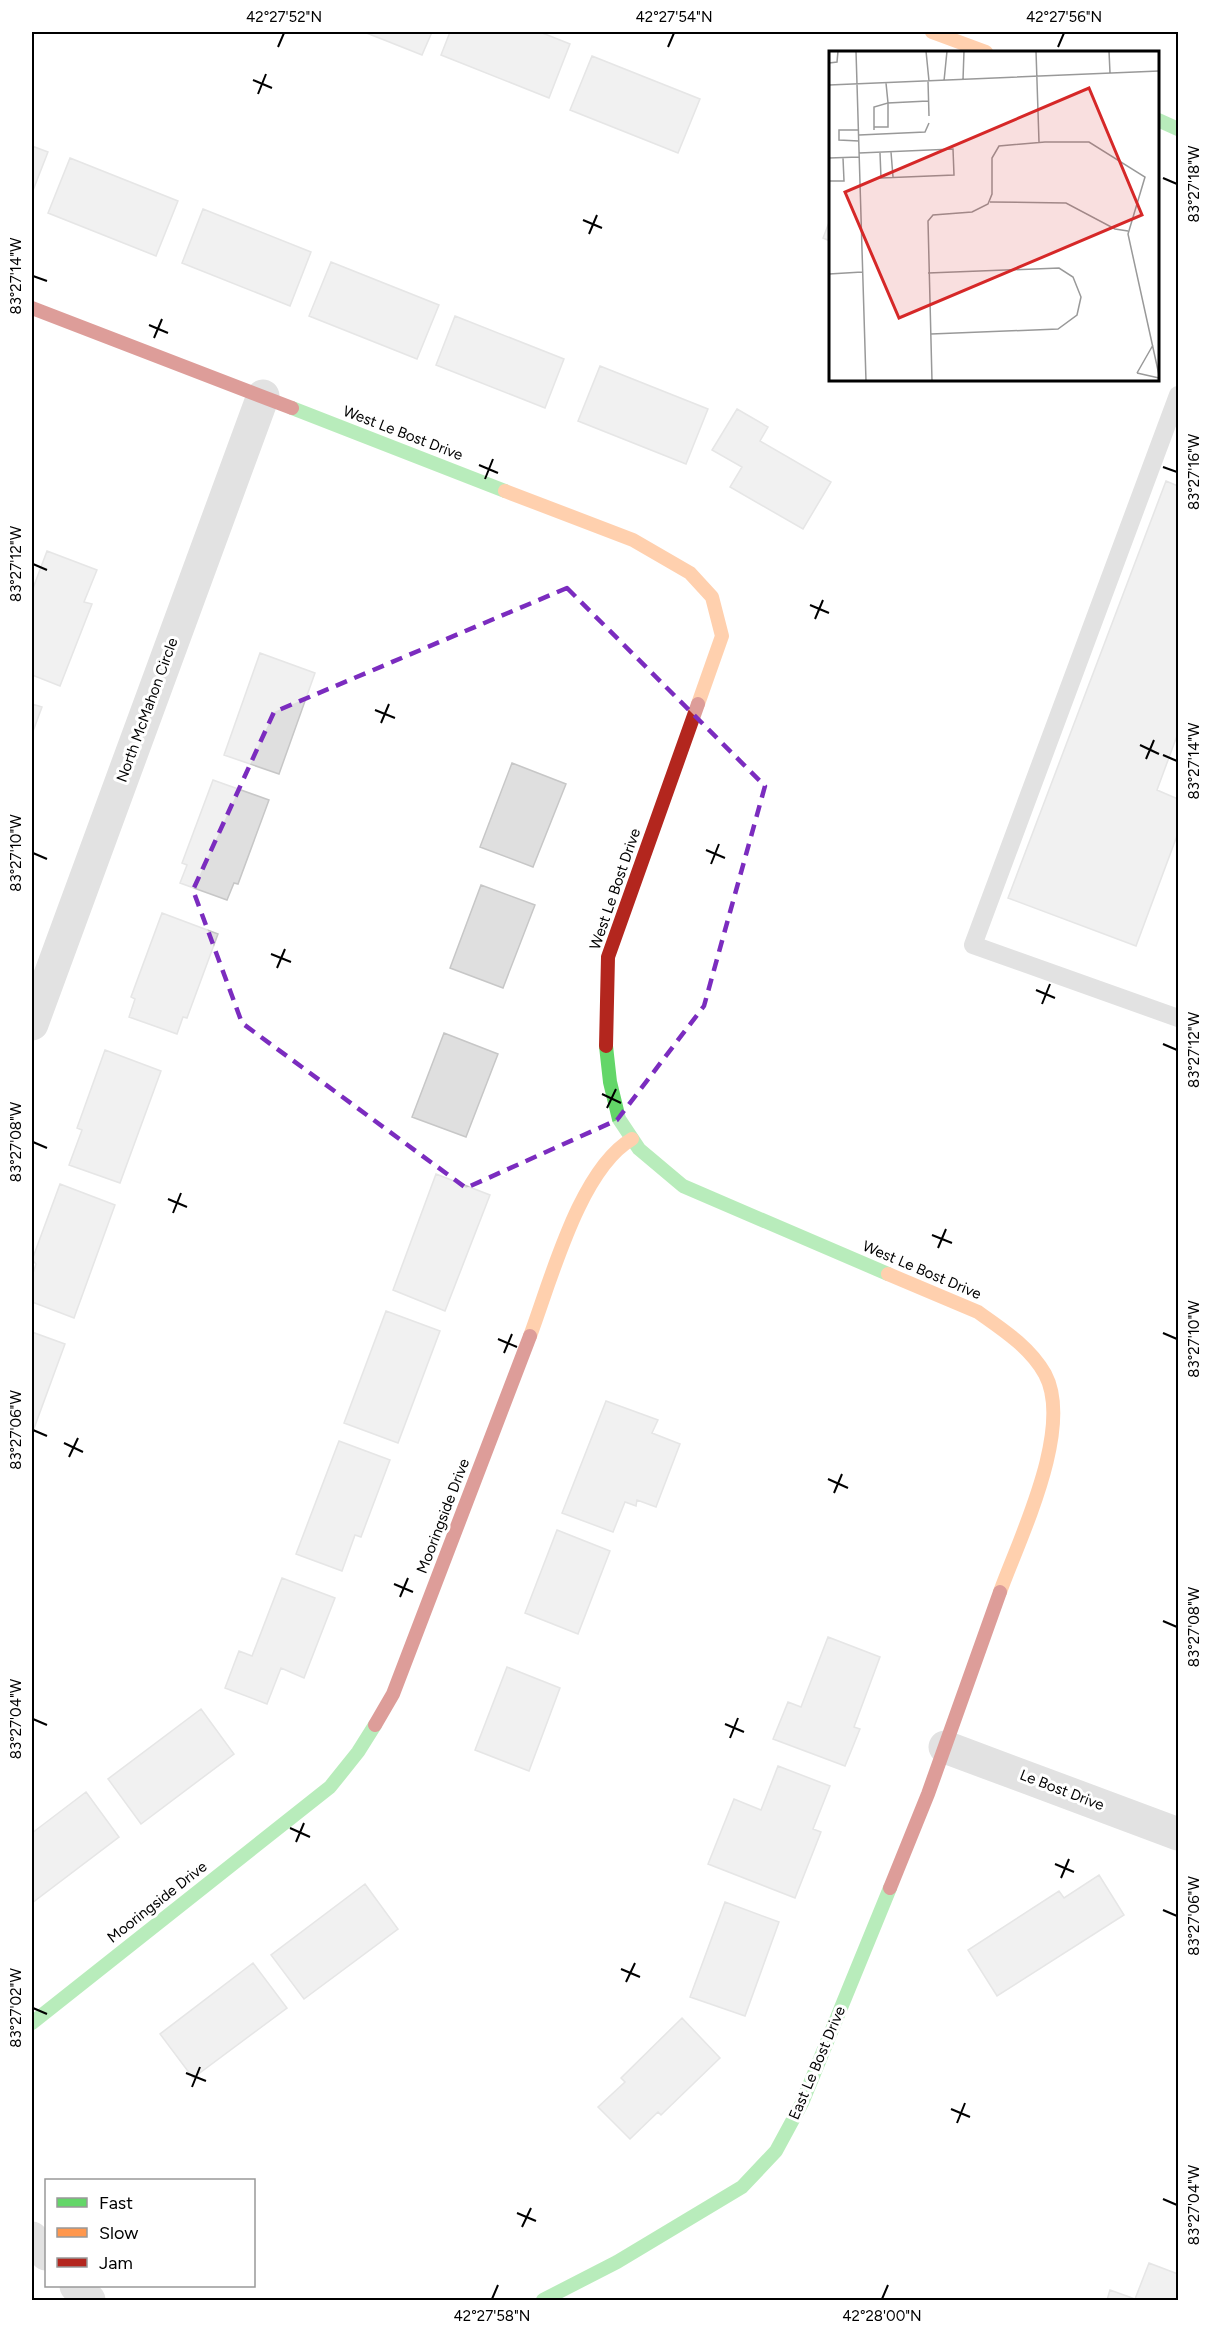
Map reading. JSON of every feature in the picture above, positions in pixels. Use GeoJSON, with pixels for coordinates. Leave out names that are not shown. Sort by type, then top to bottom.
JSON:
{"type":"FeatureCollection","features":[{"type":"Feature","properties":{"kind":"street"},"geometry":{"type":"LineString","coordinates":[[932,32],[983,51]]}},
{"type":"Feature","properties":{"kind":"street"},"geometry":{"type":"LineString","coordinates":[[1159,120],[1179,129]]}},
{"type":"Feature","properties":{"kind":"street","name":"West Le Bost Drive"},"geometry":{"type":"LineString","coordinates":[[32,308],[633,540],[690,573],[712,597],[722,636],[608,957],[605,1034],[610,1082],[619,1119],[639,1149],[683,1186],[978,1312],[1020,1342],[1043,1367],[1054,1405],[1049,1455],[945,1747]]}},
{"type":"Feature","properties":{"kind":"street","name":"North McMahon Circle"},"geometry":{"type":"LineString","coordinates":[[32,1024],[264,396]]}},
{"type":"Feature","properties":{"kind":"street","name":"Mooringside Drive"},"geometry":{"type":"LineString","coordinates":[[32,2023],[330,1787],[358,1752],[393,1694],[578,1210],[602,1165],[621,1144],[632,1139]]}},
{"type":"Feature","properties":{"kind":"street","name":"Le Bost Drive"},"geometry":{"type":"LineString","coordinates":[[945,1747],[1179,1834]]}},
{"type":"Feature","properties":{"kind":"street","name":"East Le Bost Drive"},"geometry":{"type":"LineString","coordinates":[[543,2301],[706,2211],[742,2187],[776,2151],[802,2103],[945,1747]]}},
{"type":"Feature","properties":{"kind":"street"},"geometry":{"type":"LineString","coordinates":[[32,2238],[45,2253]]}},
{"type":"Feature","properties":{"kind":"street"},"geometry":{"type":"LineString","coordinates":[[77,2287],[89,2301]]}},
{"type":"Feature","properties":{"kind":"lane"},"geometry":{"type":"LineString","coordinates":[[1179,395],[1171,439],[973,945],[1179,1018]]}},
{"type":"Feature","properties":{"kind":"highlighted area"},"geometry":{"type":"Polygon","coordinates":[[[567,588],[765,786],[704,1006],[617,1120],[466,1188],[242,1023],[193,890],[274,712],[567,588]]]}},
{"type":"Feature","properties":{"kind":"building"},"geometry":{"type":"Polygon","coordinates":[[[364,32],[432,32],[422,55],[364,32]]]}},
{"type":"Feature","properties":{"kind":"building"},"geometry":{"type":"Polygon","coordinates":[[[450,32],[540,32],[570,44],[549,98],[441,55],[450,32]]]}},
{"type":"Feature","properties":{"kind":"building"},"geometry":{"type":"Polygon","coordinates":[[[592,56],[700,99],[678,153],[570,110],[592,56]]]}},
{"type":"Feature","properties":{"kind":"building"},"geometry":{"type":"Polygon","coordinates":[[[32,146],[48,152],[32,193],[32,146]]]}},
{"type":"Feature","properties":{"kind":"building"},"geometry":{"type":"Polygon","coordinates":[[[70,158],[178,201],[156,256],[48,213],[70,158]]]}},
{"type":"Feature","properties":{"kind":"building"},"geometry":{"type":"Polygon","coordinates":[[[203,209],[311,252],[290,306],[182,263],[203,209]]]}},
{"type":"Feature","properties":{"kind":"building"},"geometry":{"type":"Polygon","coordinates":[[[829,223],[829,241],[823,238],[829,223]]]}},
{"type":"Feature","properties":{"kind":"building"},"geometry":{"type":"Polygon","coordinates":[[[331,262],[439,305],[417,359],[309,316],[331,262]]]}},
{"type":"Feature","properties":{"kind":"building"},"geometry":{"type":"Polygon","coordinates":[[[455,316],[564,359],[545,408],[436,365],[455,316]]]}},
{"type":"Feature","properties":{"kind":"building"},"geometry":{"type":"Polygon","coordinates":[[[600,366],[708,409],[686,464],[578,421],[600,366]]]}},
{"type":"Feature","properties":{"kind":"building"},"geometry":{"type":"Polygon","coordinates":[[[737,409],[768,427],[760,441],[831,482],[803,529],[730,487],[742,467],[712,450],[737,409]]]}},
{"type":"Feature","properties":{"kind":"building"},"geometry":{"type":"Polygon","coordinates":[[[1166,481],[1178,486],[1178,733],[1157,790],[1178,799],[1178,833],[1136,946],[1008,898],[1166,481]]]}},
{"type":"Feature","properties":{"kind":"building"},"geometry":{"type":"Polygon","coordinates":[[[47,551],[97,570],[84,602],[92,604],[60,686],[32,675],[32,591],[47,551]]]}},
{"type":"Feature","properties":{"kind":"building"},"geometry":{"type":"Polygon","coordinates":[[[260,653],[315,673],[279,774],[224,755],[260,653]]]}},
{"type":"Feature","properties":{"kind":"building"},"geometry":{"type":"Polygon","coordinates":[[[32,704],[42,707],[32,734],[32,704]]]}},
{"type":"Feature","properties":{"kind":"building"},"geometry":{"type":"Polygon","coordinates":[[[512,763],[566,784],[533,867],[480,847],[512,763]]]}},
{"type":"Feature","properties":{"kind":"building"},"geometry":{"type":"Polygon","coordinates":[[[213,780],[269,800],[238,884],[234,883],[227,900],[180,883],[187,865],[182,863],[213,780]]]}},
{"type":"Feature","properties":{"kind":"building"},"geometry":{"type":"Polygon","coordinates":[[[481,885],[535,905],[503,988],[450,968],[481,885]]]}},
{"type":"Feature","properties":{"kind":"building"},"geometry":{"type":"Polygon","coordinates":[[[162,913],[218,934],[187,1018],[183,1017],[177,1034],[129,1017],[135,999],[131,997],[162,913]]]}},
{"type":"Feature","properties":{"kind":"building"},"geometry":{"type":"Polygon","coordinates":[[[444,1033],[498,1054],[466,1137],[412,1117],[444,1033]]]}},
{"type":"Feature","properties":{"kind":"building"},"geometry":{"type":"Polygon","coordinates":[[[105,1050],[161,1071],[120,1183],[69,1165],[82,1130],[77,1128],[105,1050]]]}},
{"type":"Feature","properties":{"kind":"building"},"geometry":{"type":"Polygon","coordinates":[[[436,1174],[490,1195],[445,1311],[393,1290],[436,1174]]]}},
{"type":"Feature","properties":{"kind":"building"},"geometry":{"type":"Polygon","coordinates":[[[60,1184],[115,1205],[74,1318],[32,1302],[32,1276],[36,1264],[32,1260],[60,1184]]]}},
{"type":"Feature","properties":{"kind":"building"},"geometry":{"type":"Polygon","coordinates":[[[386,1311],[440,1331],[398,1443],[344,1423],[386,1311]]]}},
{"type":"Feature","properties":{"kind":"building"},"geometry":{"type":"Polygon","coordinates":[[[32,1332],[65,1344],[32,1434],[32,1332]]]}},
{"type":"Feature","properties":{"kind":"building"},"geometry":{"type":"Polygon","coordinates":[[[606,1401],[658,1420],[652,1433],[680,1444],[656,1507],[637,1500],[636,1506],[625,1502],[613,1532],[562,1513],[606,1401]]]}},
{"type":"Feature","properties":{"kind":"building"},"geometry":{"type":"Polygon","coordinates":[[[339,1441],[390,1460],[361,1537],[355,1535],[342,1571],[296,1554],[339,1441]]]}},
{"type":"Feature","properties":{"kind":"building"},"geometry":{"type":"Polygon","coordinates":[[[557,1530],[610,1551],[578,1634],[525,1613],[557,1530]]]}},
{"type":"Feature","properties":{"kind":"building"},"geometry":{"type":"Polygon","coordinates":[[[282,1578],[335,1598],[304,1678],[281,1668],[267,1704],[225,1688],[239,1651],[252,1656],[282,1578]]]}},
{"type":"Feature","properties":{"kind":"building"},"geometry":{"type":"Polygon","coordinates":[[[828,1637],[880,1657],[854,1727],[860,1729],[845,1766],[773,1739],[788,1702],[801,1707],[828,1637]]]}},
{"type":"Feature","properties":{"kind":"building"},"geometry":{"type":"Polygon","coordinates":[[[507,1667],[560,1688],[529,1771],[475,1750],[507,1667]]]}},
{"type":"Feature","properties":{"kind":"building"},"geometry":{"type":"Polygon","coordinates":[[[201,1709],[234,1754],[141,1824],[108,1779],[201,1709]]]}},
{"type":"Feature","properties":{"kind":"building"},"geometry":{"type":"Polygon","coordinates":[[[778,1766],[830,1786],[813,1829],[821,1832],[795,1898],[708,1864],[734,1799],[761,1810],[778,1766]]]}},
{"type":"Feature","properties":{"kind":"building"},"geometry":{"type":"Polygon","coordinates":[[[86,1792],[119,1837],[32,1903],[32,1833],[86,1792]]]}},
{"type":"Feature","properties":{"kind":"building"},"geometry":{"type":"Polygon","coordinates":[[[1099,1875],[1124,1915],[997,1996],[968,1950],[1059,1891],[1064,1898],[1099,1875]]]}},
{"type":"Feature","properties":{"kind":"building"},"geometry":{"type":"Polygon","coordinates":[[[365,1884],[398,1929],[304,1999],[271,1955],[365,1884]]]}},
{"type":"Feature","properties":{"kind":"building"},"geometry":{"type":"Polygon","coordinates":[[[725,1902],[779,1922],[745,2016],[690,1997],[725,1902]]]}},
{"type":"Feature","properties":{"kind":"building"},"geometry":{"type":"Polygon","coordinates":[[[253,1963],[287,2008],[193,2078],[160,2034],[253,1963]]]}},
{"type":"Feature","properties":{"kind":"building"},"geometry":{"type":"Polygon","coordinates":[[[682,2018],[720,2058],[661,2115],[658,2112],[630,2139],[598,2107],[625,2082],[621,2078],[682,2018]]]}},
{"type":"Feature","properties":{"kind":"building"},"geometry":{"type":"Polygon","coordinates":[[[1149,2263],[1178,2274],[1178,2300],[1107,2300],[1110,2290],[1135,2299],[1149,2263]]]}},
{"type":"Feature","properties":{"kind":"traffic: fast"},"geometry":{"type":"LineString","coordinates":[[1159,120],[1178,129]]}},
{"type":"Feature","properties":{"kind":"traffic: fast"},"geometry":{"type":"LineString","coordinates":[[292,408],[505,491]]}},
{"type":"Feature","properties":{"kind":"traffic: fast"},"geometry":{"type":"LineString","coordinates":[[606,1046],[610,1082],[619,1119],[639,1149],[683,1186],[888,1274]]}},
{"type":"Feature","properties":{"kind":"traffic: fast"},"geometry":{"type":"LineString","coordinates":[[32,2023],[330,1787],[358,1752],[375,1725]]}},
{"type":"Feature","properties":{"kind":"traffic: fast"},"geometry":{"type":"LineString","coordinates":[[543,2300],[617,2262],[742,2187],[776,2151],[802,2103],[890,1888]]}},
{"type":"Feature","properties":{"kind":"traffic: slow"},"geometry":{"type":"LineString","coordinates":[[932,32],[983,51]]}},
{"type":"Feature","properties":{"kind":"traffic: slow"},"geometry":{"type":"LineString","coordinates":[[505,491],[633,540],[690,573],[712,597],[722,636],[698,704]]}},
{"type":"Feature","properties":{"kind":"traffic: slow"},"geometry":{"type":"LineString","coordinates":[[530,1336],[569,1228],[582,1200],[597,1175],[614,1154],[632,1139]]}},
{"type":"Feature","properties":{"kind":"traffic: slow"},"geometry":{"type":"LineString","coordinates":[[888,1274],[978,1312],[1024,1347],[1045,1374],[1052,1397],[1053,1423],[1049,1452],[1031,1513],[1000,1592]]}},
{"type":"Feature","properties":{"kind":"traffic: jam"},"geometry":{"type":"LineString","coordinates":[[32,308],[292,408]]}},
{"type":"Feature","properties":{"kind":"traffic: jam"},"geometry":{"type":"LineString","coordinates":[[606,1046],[608,957],[698,704]]}},
{"type":"Feature","properties":{"kind":"traffic: jam"},"geometry":{"type":"LineString","coordinates":[[375,1725],[393,1694],[530,1336]]}},
{"type":"Feature","properties":{"kind":"traffic: jam"},"geometry":{"type":"LineString","coordinates":[[890,1888],[928,1794],[1000,1592]]}}]}
